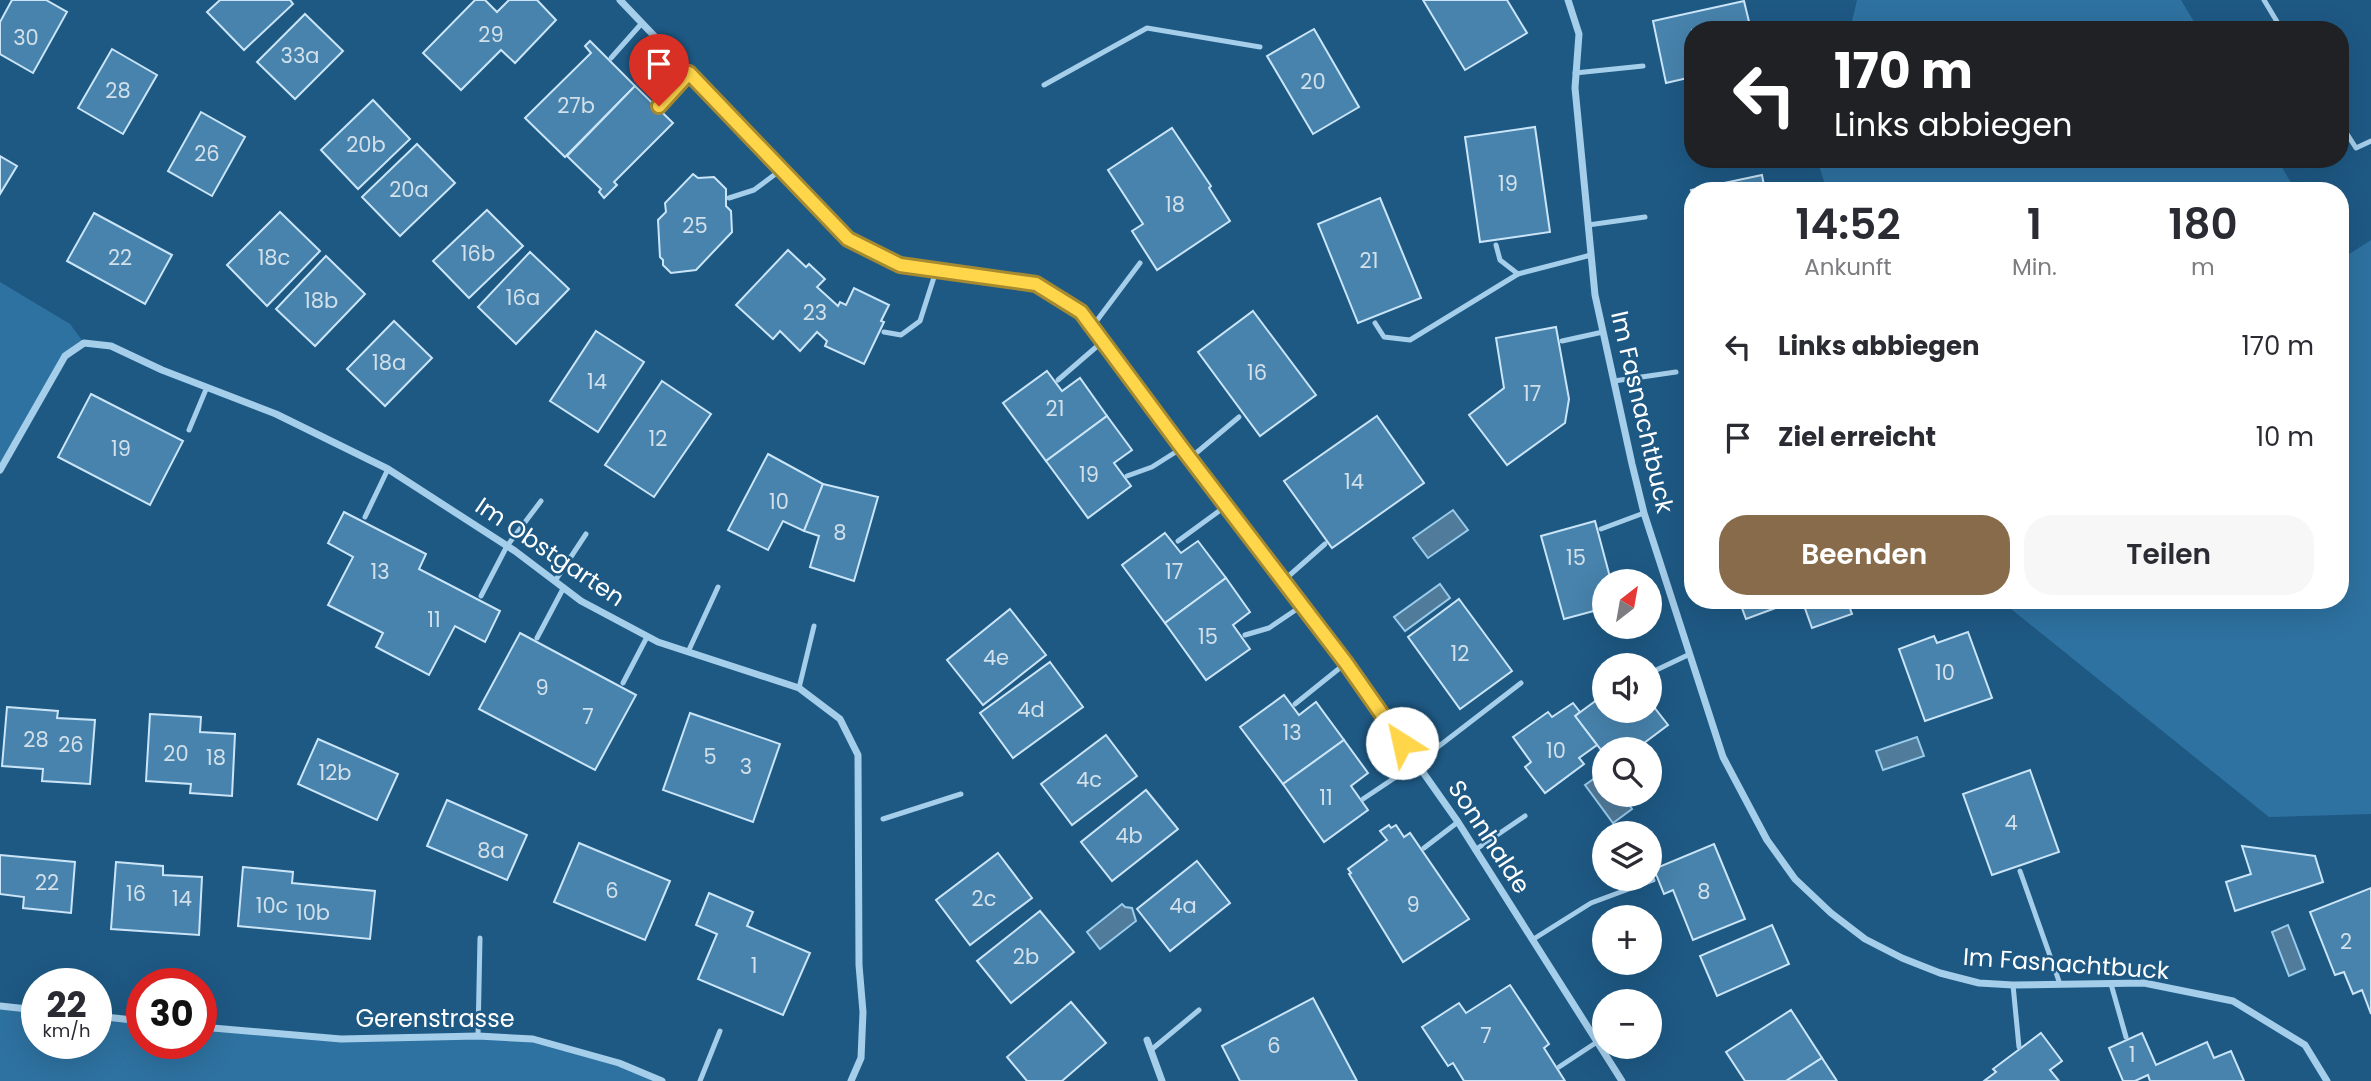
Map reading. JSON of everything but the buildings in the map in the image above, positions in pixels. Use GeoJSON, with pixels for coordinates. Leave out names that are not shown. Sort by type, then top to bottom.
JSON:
{"type":"FeatureCollection","features":[{"type":"Feature","properties":{"kind":"street","name":"Sonnhalde"},"geometry":{"type":"LineString","coordinates":[[620,0],[848,239],[900,265],[1036,284],[1081,312],[1303,605],[1417,763],[1458,822],[1592,1034]]}},
{"type":"Feature","properties":{"kind":"street","name":"Im Fasnachtbuck"},"geometry":{"type":"LineString","coordinates":[[1568,0],[1579,34],[1575,73],[1594,295],[1644,513],[1723,757],[1766,840],[1794,879],[1831,913],[1865,939],[1902,958],[1940,973],[1979,983],[2144,983],[2233,1000],[2305,1045],[2327,1081]]}},
{"type":"Feature","properties":{"kind":"street","name":"Im Obstgarten"},"geometry":{"type":"LineString","coordinates":[[0,470],[65,355],[84,343],[110,346],[276,414],[388,469],[507,546],[581,601],[647,637],[799,688],[840,719],[858,755],[859,965],[863,1012],[861,1058],[851,1081]]}},
{"type":"Feature","properties":{"kind":"street"},"geometry":{"type":"LineString","coordinates":[[0,1006],[21,1008]]}},
{"type":"Feature","properties":{"kind":"street","name":"Gerenstrasse"},"geometry":{"type":"LineString","coordinates":[[217,1028],[341,1039],[478,1036],[533,1039],[619,1063],[662,1081]]}},
{"type":"Feature","properties":{"kind":"street"},"geometry":{"type":"LineString","coordinates":[[1147,1040],[1162,1081]]}},
{"type":"Feature","properties":{"kind":"street","name":"Sonnhalde"},"geometry":{"type":"LineString","coordinates":[[1608,1059],[1622,1081]]}},
{"type":"Feature","properties":{"kind":"lane"},"geometry":{"type":"LineString","coordinates":[[2263,0],[2276,21]]}},
{"type":"Feature","properties":{"kind":"lane"},"geometry":{"type":"LineString","coordinates":[[611,58],[642,23]]}},
{"type":"Feature","properties":{"kind":"lane"},"geometry":{"type":"LineString","coordinates":[[1044,85],[1147,28],[1260,47]]}},
{"type":"Feature","properties":{"kind":"lane"},"geometry":{"type":"LineString","coordinates":[[1575,73],[1643,66]]}},
{"type":"Feature","properties":{"kind":"lane"},"geometry":{"type":"LineString","coordinates":[[659,106],[689,73]]}},
{"type":"Feature","properties":{"kind":"lane"},"geometry":{"type":"LineString","coordinates":[[2349,137],[2356,148],[2371,141]]}},
{"type":"Feature","properties":{"kind":"lane"},"geometry":{"type":"LineString","coordinates":[[729,198],[754,190],[782,169]]}},
{"type":"Feature","properties":{"kind":"lane"},"geometry":{"type":"LineString","coordinates":[[1588,225],[1645,218]]}},
{"type":"Feature","properties":{"kind":"lane"},"geometry":{"type":"LineString","coordinates":[[1496,245],[1500,260],[1518,274]]}},
{"type":"Feature","properties":{"kind":"lane"},"geometry":{"type":"LineString","coordinates":[[1376,323],[1384,337],[1410,340],[1518,274],[1591,255]]}},
{"type":"Feature","properties":{"kind":"lane"},"geometry":{"type":"LineString","coordinates":[[1092,327],[1140,263]]}},
{"type":"Feature","properties":{"kind":"lane"},"geometry":{"type":"LineString","coordinates":[[884,332],[901,335],[920,321],[936,271]]}},
{"type":"Feature","properties":{"kind":"lane"},"geometry":{"type":"LineString","coordinates":[[1562,341],[1603,332]]}},
{"type":"Feature","properties":{"kind":"lane"},"geometry":{"type":"LineString","coordinates":[[1058,380],[1102,342]]}},
{"type":"Feature","properties":{"kind":"lane"},"geometry":{"type":"LineString","coordinates":[[1614,382],[1676,372]]}},
{"type":"Feature","properties":{"kind":"lane"},"geometry":{"type":"LineString","coordinates":[[189,430],[207,387]]}},
{"type":"Feature","properties":{"kind":"lane"},"geometry":{"type":"LineString","coordinates":[[1189,458],[1239,417]]}},
{"type":"Feature","properties":{"kind":"lane"},"geometry":{"type":"LineString","coordinates":[[1126,476],[1152,467],[1182,448]]}},
{"type":"Feature","properties":{"kind":"lane"},"geometry":{"type":"LineString","coordinates":[[365,517],[388,469]]}},
{"type":"Feature","properties":{"kind":"lane"},"geometry":{"type":"LineString","coordinates":[[481,596],[507,546],[541,501]]}},
{"type":"Feature","properties":{"kind":"lane"},"geometry":{"type":"LineString","coordinates":[[1178,541],[1226,506]]}},
{"type":"Feature","properties":{"kind":"lane"},"geometry":{"type":"LineString","coordinates":[[1601,529],[1644,513]]}},
{"type":"Feature","properties":{"kind":"lane"},"geometry":{"type":"LineString","coordinates":[[555,580],[586,534]]}},
{"type":"Feature","properties":{"kind":"lane"},"geometry":{"type":"LineString","coordinates":[[1283,581],[1325,544]]}},
{"type":"Feature","properties":{"kind":"lane"},"geometry":{"type":"LineString","coordinates":[[537,638],[564,587]]}},
{"type":"Feature","properties":{"kind":"lane"},"geometry":{"type":"LineString","coordinates":[[688,652],[718,587]]}},
{"type":"Feature","properties":{"kind":"lane"},"geometry":{"type":"LineString","coordinates":[[1245,635],[1269,628],[1303,605]]}},
{"type":"Feature","properties":{"kind":"lane"},"geometry":{"type":"LineString","coordinates":[[799,688],[814,626]]}},
{"type":"Feature","properties":{"kind":"lane"},"geometry":{"type":"LineString","coordinates":[[623,683],[647,637]]}},
{"type":"Feature","properties":{"kind":"lane"},"geometry":{"type":"LineString","coordinates":[[1662,667],[1690,654]]}},
{"type":"Feature","properties":{"kind":"lane"},"geometry":{"type":"LineString","coordinates":[[1295,704],[1346,663]]}},
{"type":"Feature","properties":{"kind":"lane"},"geometry":{"type":"LineString","coordinates":[[1363,799],[1417,763],[1521,683]]}},
{"type":"Feature","properties":{"kind":"lane"},"geometry":{"type":"LineString","coordinates":[[883,820],[961,794]]}},
{"type":"Feature","properties":{"kind":"lane"},"geometry":{"type":"LineString","coordinates":[[1475,850],[1525,816]]}},
{"type":"Feature","properties":{"kind":"lane"},"geometry":{"type":"LineString","coordinates":[[1424,848],[1458,822]]}},
{"type":"Feature","properties":{"kind":"lane"},"geometry":{"type":"LineString","coordinates":[[2020,871],[2060,984]]}},
{"type":"Feature","properties":{"kind":"lane"},"geometry":{"type":"LineString","coordinates":[[1532,940],[1591,904],[1625,891]]}},
{"type":"Feature","properties":{"kind":"lane"},"geometry":{"type":"LineString","coordinates":[[478,1036],[480,938]]}},
{"type":"Feature","properties":{"kind":"lane"},"geometry":{"type":"LineString","coordinates":[[2111,984],[2126,1037]]}},
{"type":"Feature","properties":{"kind":"lane"},"geometry":{"type":"LineString","coordinates":[[2012,985],[2019,1047]]}},
{"type":"Feature","properties":{"kind":"lane"},"geometry":{"type":"LineString","coordinates":[[1151,1050],[1199,1010]]}},
{"type":"Feature","properties":{"kind":"lane"},"geometry":{"type":"LineString","coordinates":[[700,1081],[720,1031]]}},
{"type":"Feature","properties":{"kind":"lane"},"geometry":{"type":"LineString","coordinates":[[1559,1067],[1592,1045]]}},
{"type":"Feature","properties":{"kind":"shaded area"},"geometry":{"type":"Polygon","coordinates":[[[1857,0],[2181,0],[2194,21],[1852,21],[1857,0]]]}},
{"type":"Feature","properties":{"kind":"shaded area"},"geometry":{"type":"Polygon","coordinates":[[[1820,168],[2282,168],[2291,182],[1824,182],[1820,168]]]}},
{"type":"Feature","properties":{"kind":"shaded area"},"geometry":{"type":"Polygon","coordinates":[[[2371,240],[2371,814],[2269,817],[2011,609],[2349,609],[2349,254],[2371,240]]]}},
{"type":"Feature","properties":{"kind":"shaded area"},"geometry":{"type":"Polygon","coordinates":[[[0,282],[70,324],[84,343],[65,356],[0,470],[0,282]]]}},
{"type":"Feature","properties":{"kind":"shaded area"},"geometry":{"type":"Polygon","coordinates":[[[1453,510],[1468,530],[1428,558],[1413,538],[1453,510]]]}},
{"type":"Feature","properties":{"kind":"shaded area"},"geometry":{"type":"Polygon","coordinates":[[[1440,584],[1450,598],[1405,631],[1394,617],[1440,584]]]}},
{"type":"Feature","properties":{"kind":"shaded area"},"geometry":{"type":"Polygon","coordinates":[[[1917,737],[1924,756],[1883,770],[1876,751],[1917,737]]]}},
{"type":"Feature","properties":{"kind":"shaded area"},"geometry":{"type":"Polygon","coordinates":[[[1592,780],[1592,794],[1585,785],[1592,780]]]}},
{"type":"Feature","properties":{"kind":"shaded area"},"geometry":{"type":"Polygon","coordinates":[[[1601,807],[1632,809],[1616,821],[1612,821],[1601,807]]]}},
{"type":"Feature","properties":{"kind":"shaded area"},"geometry":{"type":"Polygon","coordinates":[[[1122,904],[1132,908],[1136,921],[1100,949],[1087,932],[1122,904]]]}},
{"type":"Feature","properties":{"kind":"shaded area"},"geometry":{"type":"Polygon","coordinates":[[[2288,925],[2305,969],[2289,976],[2272,932],[2288,925]]]}},
{"type":"Feature","properties":{"kind":"shaded area"},"geometry":{"type":"Polygon","coordinates":[[[0,1006],[21,1008],[21,1059],[112,1059],[112,1018],[126,1019],[126,1059],[217,1059],[217,1028],[341,1039],[533,1039],[580,1051],[662,1081],[0,1081],[0,1006]]]}},
{"type":"Feature","properties":{"kind":"route"},"geometry":{"type":"LineString","coordinates":[[659,106],[689,73],[848,239],[900,265],[1036,284],[1081,312],[1303,605],[1402,743]]}}]}
